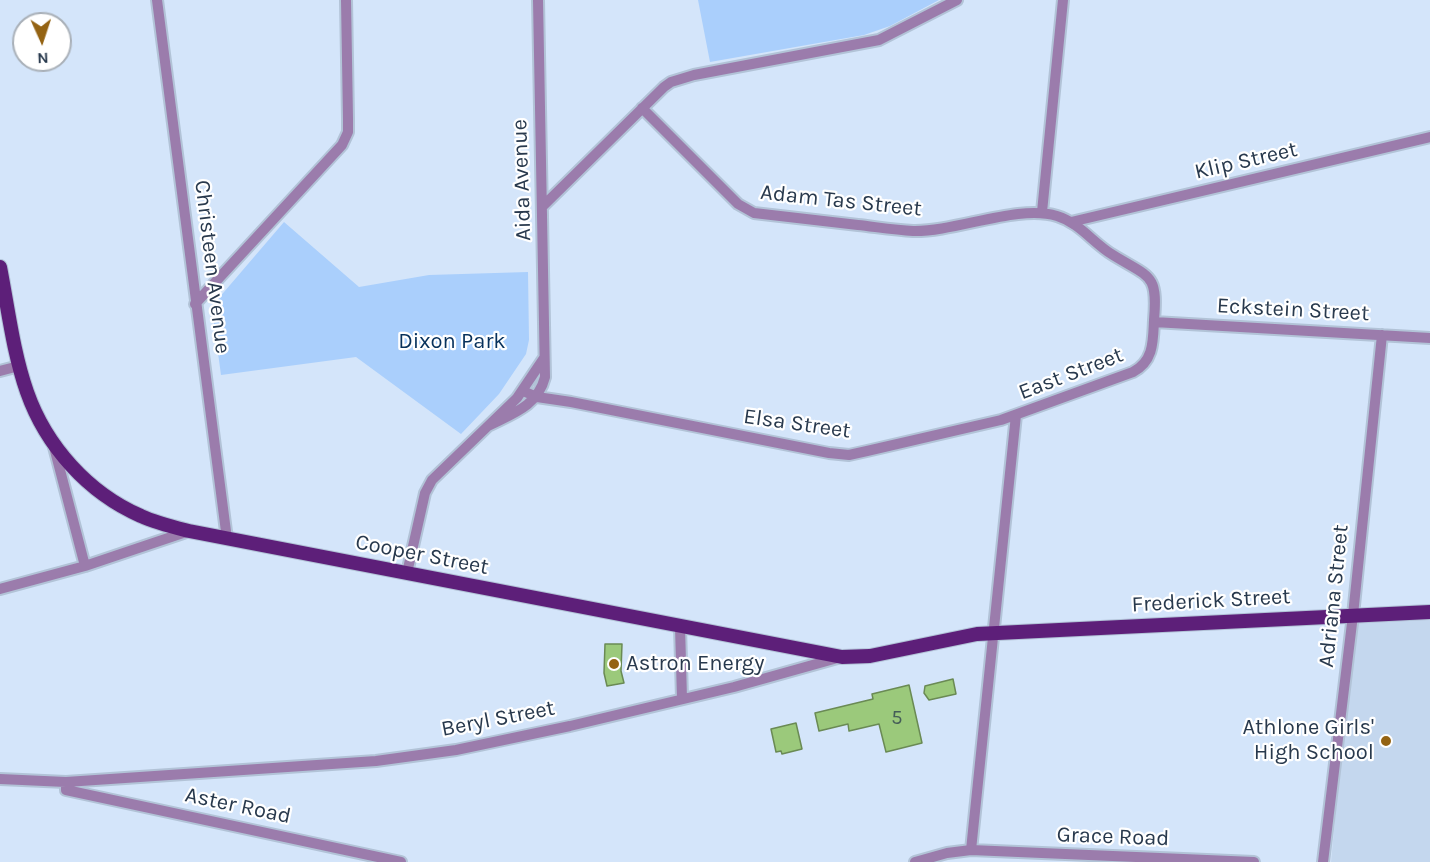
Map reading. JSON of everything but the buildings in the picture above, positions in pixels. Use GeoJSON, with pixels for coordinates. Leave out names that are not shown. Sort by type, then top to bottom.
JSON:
{"type":"FeatureCollection","features":[{"type":"Feature","properties":{"kind":"main road","name":"Cooper Street"},"geometry":{"type":"LineString","coordinates":[[0,267],[19,366],[30,402],[53,443],[74,468],[104,495],[139,515],[189,531],[227,539],[842,657]]}},
{"type":"Feature","properties":{"kind":"main road","name":"Frederick Street"},"geometry":{"type":"LineString","coordinates":[[995,633],[1430,612]]}},
{"type":"Feature","properties":{"kind":"main road","name":"Beryl Street"},"geometry":{"type":"LineString","coordinates":[[842,657],[870,656],[951,638],[995,633]]}},
{"type":"Feature","properties":{"kind":"street","name":"Christeen Avenue"},"geometry":{"type":"LineString","coordinates":[[157,0],[227,539]]}},
{"type":"Feature","properties":{"kind":"street"},"geometry":{"type":"LineString","coordinates":[[195,304],[346,138],[348,120],[346,0]]}},
{"type":"Feature","properties":{"kind":"street","name":"Aida Avenue"},"geometry":{"type":"LineString","coordinates":[[490,425],[519,411],[537,397],[545,377],[538,0]]}},
{"type":"Feature","properties":{"kind":"street"},"geometry":{"type":"LineString","coordinates":[[543,206],[671,82],[879,40],[957,0]]}},
{"type":"Feature","properties":{"kind":"street"},"geometry":{"type":"LineString","coordinates":[[1042,212],[1063,0]]}},
{"type":"Feature","properties":{"kind":"street","name":"Adam Tas Street"},"geometry":{"type":"LineString","coordinates":[[642,108],[738,204],[754,213],[921,231],[1042,212]]}},
{"type":"Feature","properties":{"kind":"street","name":"Klip Street"},"geometry":{"type":"LineString","coordinates":[[1071,222],[1430,137]]}},
{"type":"Feature","properties":{"kind":"street","name":"East Street"},"geometry":{"type":"LineString","coordinates":[[970,850],[995,633],[1016,415],[1140,368],[1151,353],[1155,297],[1152,281],[1145,274],[1106,250],[1071,222],[1042,212]]}},
{"type":"Feature","properties":{"kind":"street","name":"Eckstein Street"},"geometry":{"type":"LineString","coordinates":[[1154,322],[1430,338]]}},
{"type":"Feature","properties":{"kind":"street","name":"Adriana Street"},"geometry":{"type":"LineString","coordinates":[[1323,862],[1353,615],[1382,335]]}},
{"type":"Feature","properties":{"kind":"street","name":"Aida Avenue"},"geometry":{"type":"LineString","coordinates":[[407,573],[425,493],[432,480],[523,391],[544,358]]}},
{"type":"Feature","properties":{"kind":"street"},"geometry":{"type":"LineString","coordinates":[[0,371],[19,366]]}},
{"type":"Feature","properties":{"kind":"street","name":"Elsa Street"},"geometry":{"type":"LineString","coordinates":[[529,380],[543,385],[571,402]]}},
{"type":"Feature","properties":{"kind":"street","name":"Elsa Street"},"geometry":{"type":"LineString","coordinates":[[523,391],[537,397],[842,455],[901,444],[1016,415]]}},
{"type":"Feature","properties":{"kind":"street"},"geometry":{"type":"LineString","coordinates":[[53,443],[85,566]]}},
{"type":"Feature","properties":{"kind":"street"},"geometry":{"type":"LineString","coordinates":[[0,589],[85,566],[189,531]]}},
{"type":"Feature","properties":{"kind":"street"},"geometry":{"type":"LineString","coordinates":[[680,626],[682,699]]}},
{"type":"Feature","properties":{"kind":"street","name":"Beryl Street"},"geometry":{"type":"LineString","coordinates":[[0,779],[66,786],[419,756],[560,728],[842,657]]}},
{"type":"Feature","properties":{"kind":"street","name":"Aster Road"},"geometry":{"type":"LineString","coordinates":[[66,786],[402,862]]}},
{"type":"Feature","properties":{"kind":"street"},"geometry":{"type":"LineString","coordinates":[[915,862],[947,853],[970,850]]}},
{"type":"Feature","properties":{"kind":"street","name":"Grace Road"},"geometry":{"type":"LineString","coordinates":[[970,850],[1254,862]]}},
{"type":"Feature","properties":{"kind":"shaded area","name":"Athlone Girls' High School"},"geometry":{"type":"Polygon","coordinates":[[[1430,615],[1430,862],[1331,862],[1354,620],[1430,615]]]}},
{"type":"Feature","properties":{"kind":"green space"},"geometry":{"type":"Polygon","coordinates":[[[698,0],[939,0],[890,26],[864,35],[710,62],[698,0]]]}},
{"type":"Feature","properties":{"kind":"green space","name":"Dixon Park"},"geometry":{"type":"Polygon","coordinates":[[[284,222],[359,287],[429,275],[528,272],[529,340],[526,354],[499,394],[461,434],[356,357],[221,375],[213,316],[218,299],[284,222]]]}},
{"type":"Feature","properties":{"kind":"place","name":"Astron Energy"},"geometry":{"type":"Point","coordinates":[614,664]}},
{"type":"Feature","properties":{"kind":"place","name":"Athlone Girls' High School"},"geometry":{"type":"Point","coordinates":[1386,741]}}]}
